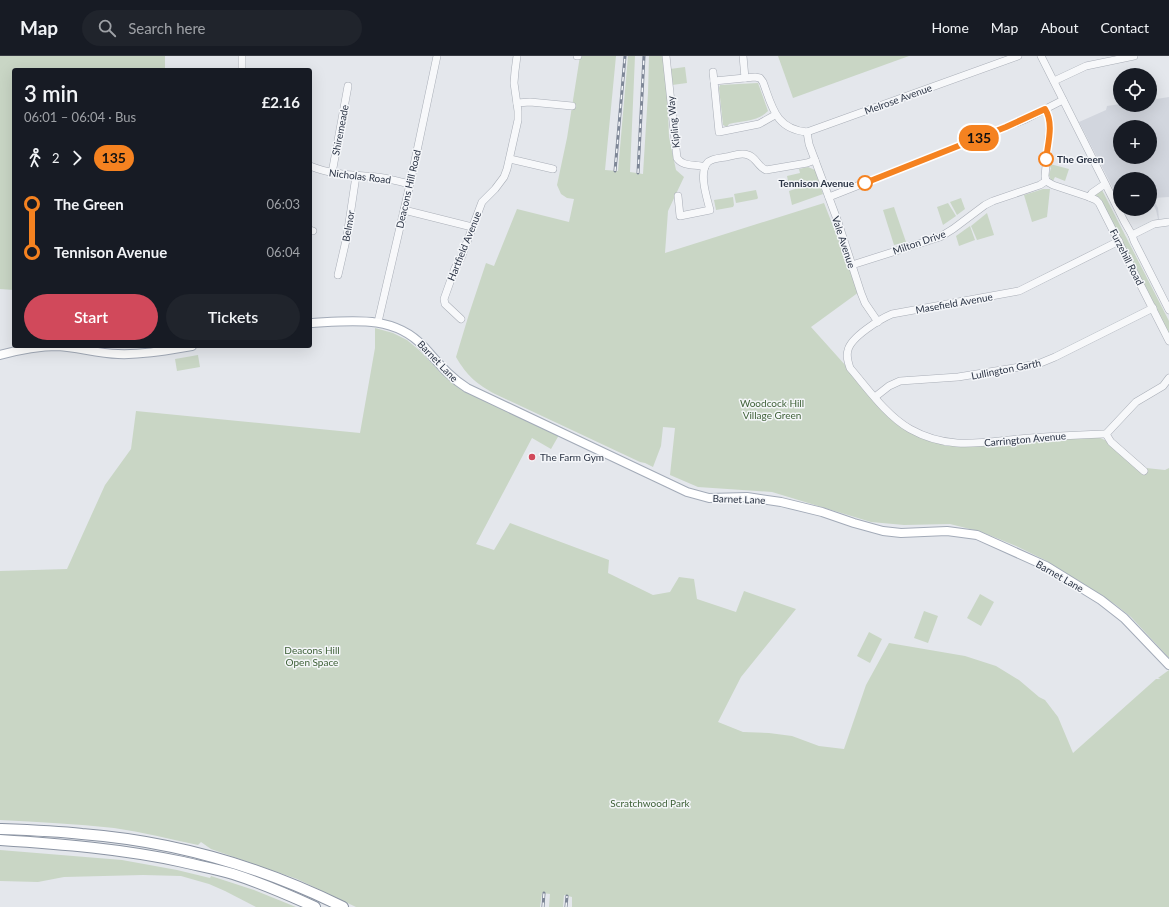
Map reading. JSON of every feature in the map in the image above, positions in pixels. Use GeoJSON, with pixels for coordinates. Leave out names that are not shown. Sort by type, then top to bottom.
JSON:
{"type":"FeatureCollection","features":[{"type":"Feature","properties":{"kind":"highway"},"geometry":{"type":"LineString","coordinates":[[0,829],[82,834],[168,846],[229,862],[266,874],[343,907]]}},
{"type":"Feature","properties":{"kind":"highway"},"geometry":{"type":"LineString","coordinates":[[0,840],[65,844],[137,853],[196,864],[234,874],[315,907]]}},
{"type":"Feature","properties":{"kind":"main road","name":"Barnet Lane"},"geometry":{"type":"LineString","coordinates":[[312,323],[378,322],[400,328],[414,337],[451,377],[467,388],[686,492],[709,498],[747,497],[781,502],[822,512],[883,531],[901,533],[948,531],[960,532],[977,535],[995,542],[1046,566],[1101,600],[1124,618],[1169,665]]}},
{"type":"Feature","properties":{"kind":"main road"},"geometry":{"type":"LineString","coordinates":[[0,354],[36,348]]}},
{"type":"Feature","properties":{"kind":"main road"},"geometry":{"type":"LineString","coordinates":[[68,348],[94,353],[119,354],[151,352],[178,348]]}},
{"type":"Feature","properties":{"kind":"street"},"geometry":{"type":"LineString","coordinates":[[242,56],[242,68]]}},
{"type":"Feature","properties":{"kind":"street","name":"Deacons Hill Road"},"geometry":{"type":"LineString","coordinates":[[378,322],[410,184],[437,56]]}},
{"type":"Feature","properties":{"kind":"street","name":"Hartfield Avenue"},"geometry":{"type":"LineString","coordinates":[[461,319],[445,304],[444,299],[482,202],[504,177],[510,158],[518,120],[514,83],[518,56]]}},
{"type":"Feature","properties":{"kind":"street","name":"Kipling Way"},"geometry":{"type":"LineString","coordinates":[[666,56],[677,158],[683,164],[705,167]]}},
{"type":"Feature","properties":{"kind":"street"},"geometry":{"type":"LineString","coordinates":[[743,56],[745,78]]}},
{"type":"Feature","properties":{"kind":"street","name":"Melrose Avenue"},"geometry":{"type":"LineString","coordinates":[[807,132],[1018,56]]}},
{"type":"Feature","properties":{"kind":"street","name":"Furzehill Road"},"geometry":{"type":"LineString","coordinates":[[1041,56],[1169,310]]}},
{"type":"Feature","properties":{"kind":"street"},"geometry":{"type":"LineString","coordinates":[[1054,81],[1086,66],[1134,56]]}},
{"type":"Feature","properties":{"kind":"street"},"geometry":{"type":"LineString","coordinates":[[713,72],[719,135],[759,124],[775,115]]}},
{"type":"Feature","properties":{"kind":"street"},"geometry":{"type":"LineString","coordinates":[[678,196],[680,216],[710,210],[703,176],[708,162],[713,160],[745,154],[754,158],[761,168],[766,170],[807,163],[815,160],[807,132],[798,130],[781,122],[775,115],[763,82],[760,78],[755,76],[714,80]]}},
{"type":"Feature","properties":{"kind":"street","name":"Shiremeade"},"geometry":{"type":"LineString","coordinates":[[332,173],[348,86]]}},
{"type":"Feature","properties":{"kind":"street"},"geometry":{"type":"LineString","coordinates":[[829,197],[1006,127],[1063,100]]}},
{"type":"Feature","properties":{"kind":"street"},"geometry":{"type":"LineString","coordinates":[[517,103],[530,102],[572,106]]}},
{"type":"Feature","properties":{"kind":"street"},"geometry":{"type":"LineString","coordinates":[[1045,109],[1050,124],[1045,176],[1046,181],[1053,185],[1089,197],[1092,193],[1106,184]]}},
{"type":"Feature","properties":{"kind":"street"},"geometry":{"type":"LineString","coordinates":[[510,158],[553,170]]}},
{"type":"Feature","properties":{"kind":"street","name":"Vale Avenue"},"geometry":{"type":"LineString","coordinates":[[815,160],[865,302],[878,322]]}},
{"type":"Feature","properties":{"kind":"street","name":"Nicholas Road"},"geometry":{"type":"LineString","coordinates":[[312,167],[323,172],[377,177],[410,184]]}},
{"type":"Feature","properties":{"kind":"street","name":"Belmor"},"geometry":{"type":"LineString","coordinates":[[338,275],[347,236],[356,176]]}},
{"type":"Feature","properties":{"kind":"street","name":"Milton Drive"},"geometry":{"type":"LineString","coordinates":[[852,265],[940,237],[993,200],[1040,185],[1046,181]]}},
{"type":"Feature","properties":{"kind":"street","name":"Furzehill Road"},"geometry":{"type":"LineString","coordinates":[[1089,197],[1099,203],[1169,341]]}},
{"type":"Feature","properties":{"kind":"street"},"geometry":{"type":"LineString","coordinates":[[404,210],[472,227]]}},
{"type":"Feature","properties":{"kind":"street"},"geometry":{"type":"LineString","coordinates":[[1132,234],[1154,224],[1169,222]]}},
{"type":"Feature","properties":{"kind":"street","name":"Masefield Avenue"},"geometry":{"type":"LineString","coordinates":[[875,397],[850,368],[847,360],[848,349],[852,342],[878,322],[892,314],[899,312],[1018,291],[1119,241]]}},
{"type":"Feature","properties":{"kind":"street","name":"Lullington Garth"},"geometry":{"type":"LineString","coordinates":[[875,397],[889,386],[900,381],[958,377],[1038,364],[1153,308]]}},
{"type":"Feature","properties":{"kind":"street"},"geometry":{"type":"LineString","coordinates":[[1144,471],[1111,442],[1106,434],[1136,402],[1163,386],[1169,378]]}},
{"type":"Feature","properties":{"kind":"street","name":"Carrington Avenue"},"geometry":{"type":"LineString","coordinates":[[875,397],[890,413],[909,429],[947,443],[974,444],[1062,435],[1106,434]]}},
{"type":"Feature","properties":{"kind":"shaded area"},"geometry":{"type":"Polygon","coordinates":[[[1169,97],[1169,197],[1157,198],[1157,172],[1113,172],[1113,188],[1079,122],[1106,110],[1107,106],[1113,105],[1113,112],[1157,112],[1157,99],[1169,97]]]}},
{"type":"Feature","properties":{"kind":"shaded area"},"geometry":{"type":"Polygon","coordinates":[[[1157,206],[1159,219],[1157,214],[1157,206]]]}},
{"type":"Feature","properties":{"kind":"green space"},"geometry":{"type":"Polygon","coordinates":[[[0,56],[165,56],[165,68],[12,68],[12,290],[0,289],[0,56]]]}},
{"type":"Feature","properties":{"kind":"green space","name":"Woodcock Hill Village Green"},"geometry":{"type":"Polygon","coordinates":[[[580,56],[616,56],[605,170],[618,171],[628,56],[635,56],[630,172],[643,174],[649,56],[664,56],[669,137],[676,170],[684,177],[668,211],[665,253],[824,203],[859,292],[811,327],[890,415],[903,427],[946,446],[964,446],[1067,437],[1098,437],[1107,441],[1144,473],[1146,468],[1165,470],[1169,468],[1169,658],[1131,617],[1116,605],[1045,560],[994,537],[978,531],[950,524],[904,525],[871,522],[772,492],[698,487],[670,475],[675,428],[663,427],[661,446],[653,467],[495,394],[483,387],[468,374],[456,357],[486,263],[494,266],[517,209],[569,222],[574,199],[567,198],[561,194],[557,185],[567,138],[580,56]]]}},
{"type":"Feature","properties":{"kind":"green space"},"geometry":{"type":"Polygon","coordinates":[[[778,56],[909,56],[793,98],[778,56]]]}},
{"type":"Feature","properties":{"kind":"green space"},"geometry":{"type":"Polygon","coordinates":[[[685,67],[687,83],[672,85],[670,69],[685,67]]]}},
{"type":"Feature","properties":{"kind":"green space"},"geometry":{"type":"Polygon","coordinates":[[[758,83],[768,111],[755,119],[729,124],[727,127],[723,125],[719,88],[720,85],[758,83]]]}},
{"type":"Feature","properties":{"kind":"green space"},"geometry":{"type":"Polygon","coordinates":[[[1050,164],[1069,169],[1065,181],[1055,177],[1053,181],[1051,181],[1049,175],[1051,168],[1050,164]]]}},
{"type":"Feature","properties":{"kind":"green space"},"geometry":{"type":"Polygon","coordinates":[[[808,167],[815,170],[823,194],[792,205],[789,191],[804,186],[803,183],[789,186],[787,176],[800,173],[799,169],[808,167]]]}},
{"type":"Feature","properties":{"kind":"green space"},"geometry":{"type":"Polygon","coordinates":[[[1043,189],[1050,189],[1047,217],[1032,222],[1024,195],[1043,189]]]}},
{"type":"Feature","properties":{"kind":"green space"},"geometry":{"type":"Polygon","coordinates":[[[756,190],[757,199],[736,203],[734,194],[756,190]]]}},
{"type":"Feature","properties":{"kind":"green space"},"geometry":{"type":"Polygon","coordinates":[[[1102,190],[1113,212],[1113,216],[1115,216],[1169,321],[1169,334],[1096,195],[1097,192],[1102,190]]]}},
{"type":"Feature","properties":{"kind":"green space"},"geometry":{"type":"Polygon","coordinates":[[[733,197],[733,207],[716,210],[714,200],[733,197]]]}},
{"type":"Feature","properties":{"kind":"green space"},"geometry":{"type":"Polygon","coordinates":[[[961,198],[965,209],[957,215],[950,202],[961,198]]]}},
{"type":"Feature","properties":{"kind":"green space"},"geometry":{"type":"Polygon","coordinates":[[[948,203],[956,216],[943,225],[937,207],[948,203]]]}},
{"type":"Feature","properties":{"kind":"green space"},"geometry":{"type":"Polygon","coordinates":[[[894,207],[906,242],[894,245],[883,210],[894,207]]]}},
{"type":"Feature","properties":{"kind":"green space"},"geometry":{"type":"Polygon","coordinates":[[[987,213],[994,235],[977,240],[971,226],[987,213]]]}},
{"type":"Feature","properties":{"kind":"green space"},"geometry":{"type":"Polygon","coordinates":[[[970,226],[975,240],[959,246],[956,236],[970,226]]]}},
{"type":"Feature","properties":{"kind":"green space"},"geometry":{"type":"Polygon","coordinates":[[[375,328],[393,333],[407,340],[443,375],[462,390],[559,435],[551,449],[532,438],[476,544],[494,550],[510,523],[609,560],[608,573],[653,595],[670,592],[679,577],[694,579],[697,599],[736,612],[744,591],[796,609],[741,677],[718,722],[743,732],[792,736],[819,746],[844,749],[866,685],[889,643],[965,656],[996,666],[1019,680],[1039,697],[1045,700],[1058,717],[1073,753],[1156,679],[1161,679],[1158,678],[1169,670],[1169,907],[572,907],[572,897],[564,895],[563,907],[549,907],[550,894],[542,893],[540,907],[356,907],[297,879],[211,849],[201,842],[198,845],[114,828],[0,820],[0,571],[67,569],[105,485],[131,449],[136,411],[360,433],[375,348],[375,328]]]}},
{"type":"Feature","properties":{"kind":"green space"},"geometry":{"type":"Polygon","coordinates":[[[198,355],[200,367],[177,371],[175,359],[198,355]]]}},
{"type":"Feature","properties":{"kind":"green space"},"geometry":{"type":"Polygon","coordinates":[[[980,594],[994,602],[981,626],[967,618],[980,594]]]}},
{"type":"Feature","properties":{"kind":"green space"},"geometry":{"type":"Polygon","coordinates":[[[924,611],[938,616],[928,643],[914,638],[924,611]]]}},
{"type":"Feature","properties":{"kind":"green space"},"geometry":{"type":"Polygon","coordinates":[[[869,632],[882,639],[870,663],[857,656],[869,632]]]}},
{"type":"Feature","properties":{"kind":"green space"},"geometry":{"type":"Polygon","coordinates":[[[0,850],[122,860],[177,870],[210,878],[211,876],[254,890],[296,907],[256,907],[209,884],[181,876],[143,875],[64,877],[38,882],[0,881],[0,850]]]}},
{"type":"Feature","properties":{"kind":"railway"},"geometry":{"type":"LineString","coordinates":[[615,171],[625,56]]}},
{"type":"Feature","properties":{"kind":"railway"},"geometry":{"type":"LineString","coordinates":[[638,173],[644,56]]}},
{"type":"Feature","properties":{"kind":"railway"},"geometry":{"type":"LineString","coordinates":[[543,907],[544,893]]}},
{"type":"Feature","properties":{"kind":"railway"},"geometry":{"type":"LineString","coordinates":[[566,907],[567,896]]}},
{"type":"Feature","properties":{"kind":"bus line","name":"135"},"geometry":{"type":"LineString","coordinates":[[865,183],[1026,119],[1045,109],[1050,124],[1046,159]]}},
{"type":"Feature","properties":{"kind":"place","name":"The Green"},"geometry":{"type":"Point","coordinates":[1046,159]}},
{"type":"Feature","properties":{"kind":"place","name":"Tennison Avenue"},"geometry":{"type":"Point","coordinates":[865,183]}},
{"type":"Feature","properties":{"kind":"place","name":"The Farm Gym"},"geometry":{"type":"Point","coordinates":[532,457]}},
{"type":"Feature","properties":{"kind":"park label","name":"Deacons Hill Open Space"},"geometry":{"type":"Point","coordinates":[312,656]}},
{"type":"Feature","properties":{"kind":"park label","name":"Scratchwood Park"},"geometry":{"type":"Point","coordinates":[650,803]}}]}
